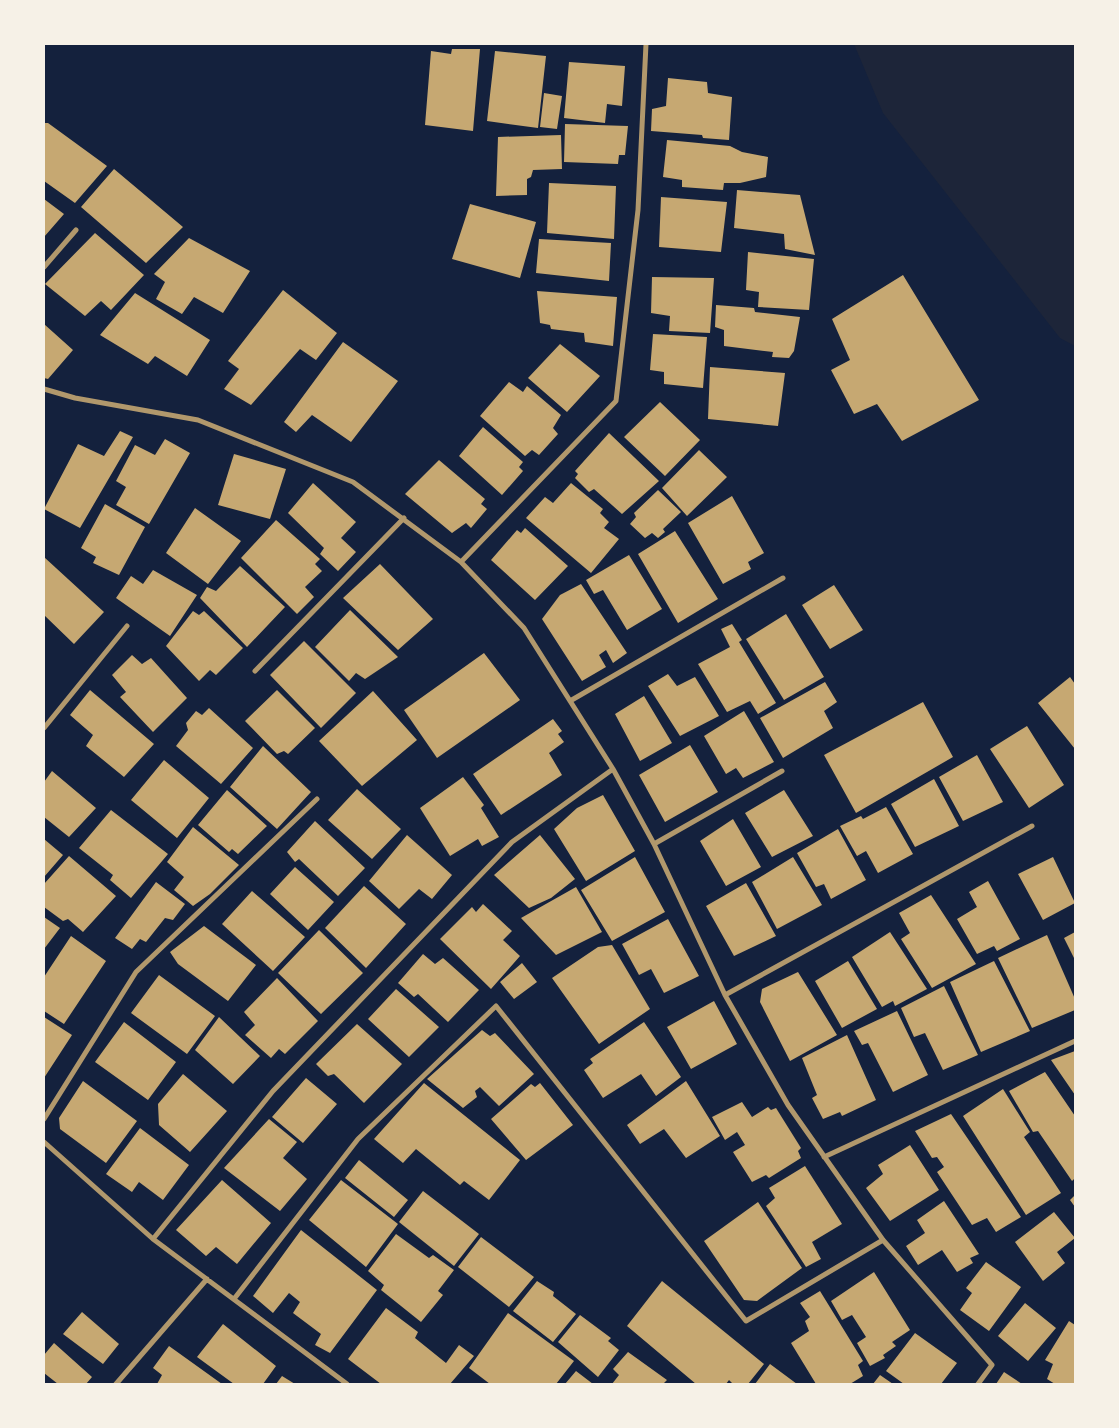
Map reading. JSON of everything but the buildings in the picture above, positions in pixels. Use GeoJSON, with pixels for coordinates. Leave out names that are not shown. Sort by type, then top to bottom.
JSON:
{"type":"FeatureCollection","features":[{"type":"Feature","properties":{"kind":"street"},"geometry":{"type":"LineString","coordinates":[[461,562],[616,401],[638,210],[646,44]]}},
{"type":"Feature","properties":{"kind":"street"},"geometry":{"type":"LineString","coordinates":[[44,267],[76,230]]}},
{"type":"Feature","properties":{"kind":"street"},"geometry":{"type":"LineString","coordinates":[[44,389],[74,398],[198,420],[353,482],[461,562],[524,628],[613,769],[654,844],[725,995],[788,1105],[883,1240],[992,1365],[978,1384]]}},
{"type":"Feature","properties":{"kind":"street"},"geometry":{"type":"LineString","coordinates":[[255,671],[404,518]]}},
{"type":"Feature","properties":{"kind":"street"},"geometry":{"type":"LineString","coordinates":[[570,701],[783,578]]}},
{"type":"Feature","properties":{"kind":"street"},"geometry":{"type":"LineString","coordinates":[[44,728],[127,626]]}},
{"type":"Feature","properties":{"kind":"street"},"geometry":{"type":"LineString","coordinates":[[153,1239],[273,1091],[512,842],[613,769]]}},
{"type":"Feature","properties":{"kind":"street"},"geometry":{"type":"LineString","coordinates":[[654,844],[782,771]]}},
{"type":"Feature","properties":{"kind":"street"},"geometry":{"type":"LineString","coordinates":[[44,1119],[136,972],[318,799]]}},
{"type":"Feature","properties":{"kind":"street"},"geometry":{"type":"LineString","coordinates":[[725,995],[1032,826]]}},
{"type":"Feature","properties":{"kind":"street"},"geometry":{"type":"LineString","coordinates":[[234,1299],[358,1139],[496,1006],[746,1321],[883,1240]]}},
{"type":"Feature","properties":{"kind":"street"},"geometry":{"type":"LineString","coordinates":[[824,1157],[1075,1041]]}},
{"type":"Feature","properties":{"kind":"street"},"geometry":{"type":"LineString","coordinates":[[44,1142],[153,1239],[347,1384]]}},
{"type":"Feature","properties":{"kind":"street"},"geometry":{"type":"LineString","coordinates":[[116,1384],[207,1279]]}},
{"type":"Feature","properties":{"kind":"shaded area"},"geometry":{"type":"Polygon","coordinates":[[[854,44],[1075,44],[1075,346],[1060,338],[883,113],[854,44]]]}}]}
